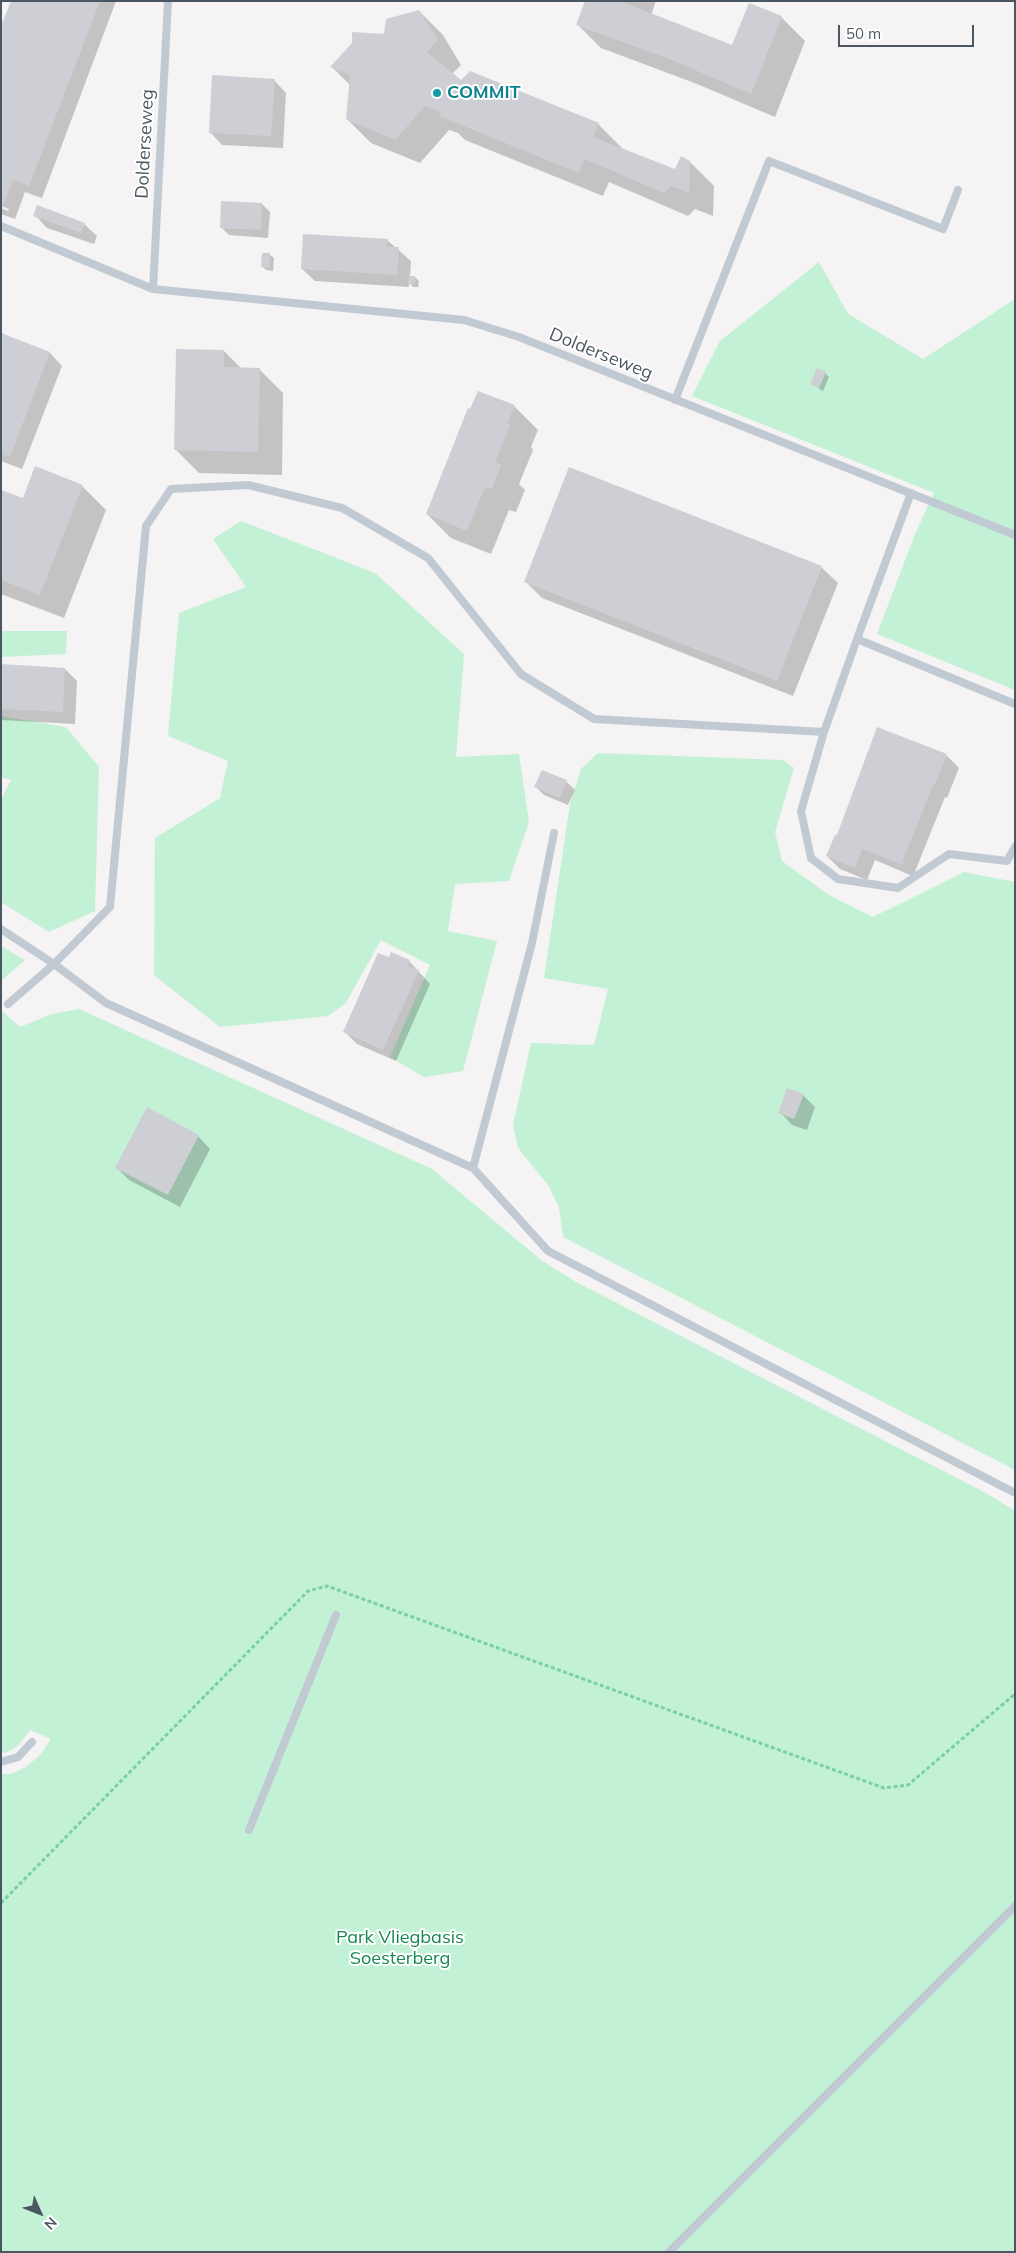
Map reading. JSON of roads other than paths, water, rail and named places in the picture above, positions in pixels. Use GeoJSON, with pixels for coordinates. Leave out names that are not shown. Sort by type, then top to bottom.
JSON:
{"type":"FeatureCollection","features":[{"type":"Feature","properties":{"kind":"lane","name":"Dolderseweg"},"geometry":{"type":"LineString","coordinates":[[153,288],[168,1]]}},
{"type":"Feature","properties":{"kind":"lane"},"geometry":{"type":"LineString","coordinates":[[675,400],[769,161],[942,229],[958,190]]}},
{"type":"Feature","properties":{"kind":"lane","name":"Dolderseweg"},"geometry":{"type":"LineString","coordinates":[[1,226],[153,288],[464,320],[519,337],[1015,535]]}},
{"type":"Feature","properties":{"kind":"lane"},"geometry":{"type":"LineString","coordinates":[[8,1004],[54,964],[110,907],[146,526],[171,489],[248,485],[342,508],[428,558],[521,674],[594,719],[824,732]]}},
{"type":"Feature","properties":{"kind":"lane"},"geometry":{"type":"LineString","coordinates":[[911,494],[824,732],[801,811],[811,858],[838,879],[898,888],[949,854],[1007,861],[1015,847]]}},
{"type":"Feature","properties":{"kind":"lane"},"geometry":{"type":"LineString","coordinates":[[857,639],[1015,704]]}},
{"type":"Feature","properties":{"kind":"lane"},"geometry":{"type":"LineString","coordinates":[[473,1168],[532,943],[554,833]]}},
{"type":"Feature","properties":{"kind":"lane"},"geometry":{"type":"LineString","coordinates":[[1,929],[54,964],[106,1003],[473,1168],[548,1251],[1015,1493]]}},
{"type":"Feature","properties":{"kind":"lane"},"geometry":{"type":"LineString","coordinates":[[249,1830],[336,1615]]}},
{"type":"Feature","properties":{"kind":"lane"},"geometry":{"type":"LineString","coordinates":[[1,1762],[18,1757],[32,1742]]}},
{"type":"Feature","properties":{"kind":"lane"},"geometry":{"type":"LineString","coordinates":[[669,2252],[1015,1906]]}},
{"type":"Feature","properties":{"kind":"place","name":"COMMIT"},"geometry":{"type":"Point","coordinates":[437,93]}},
{"type":"Feature","properties":{"kind":"park label","name":"Park Vliegbasis Soesterberg"},"geometry":{"type":"Point","coordinates":[400,1948]}}]}
